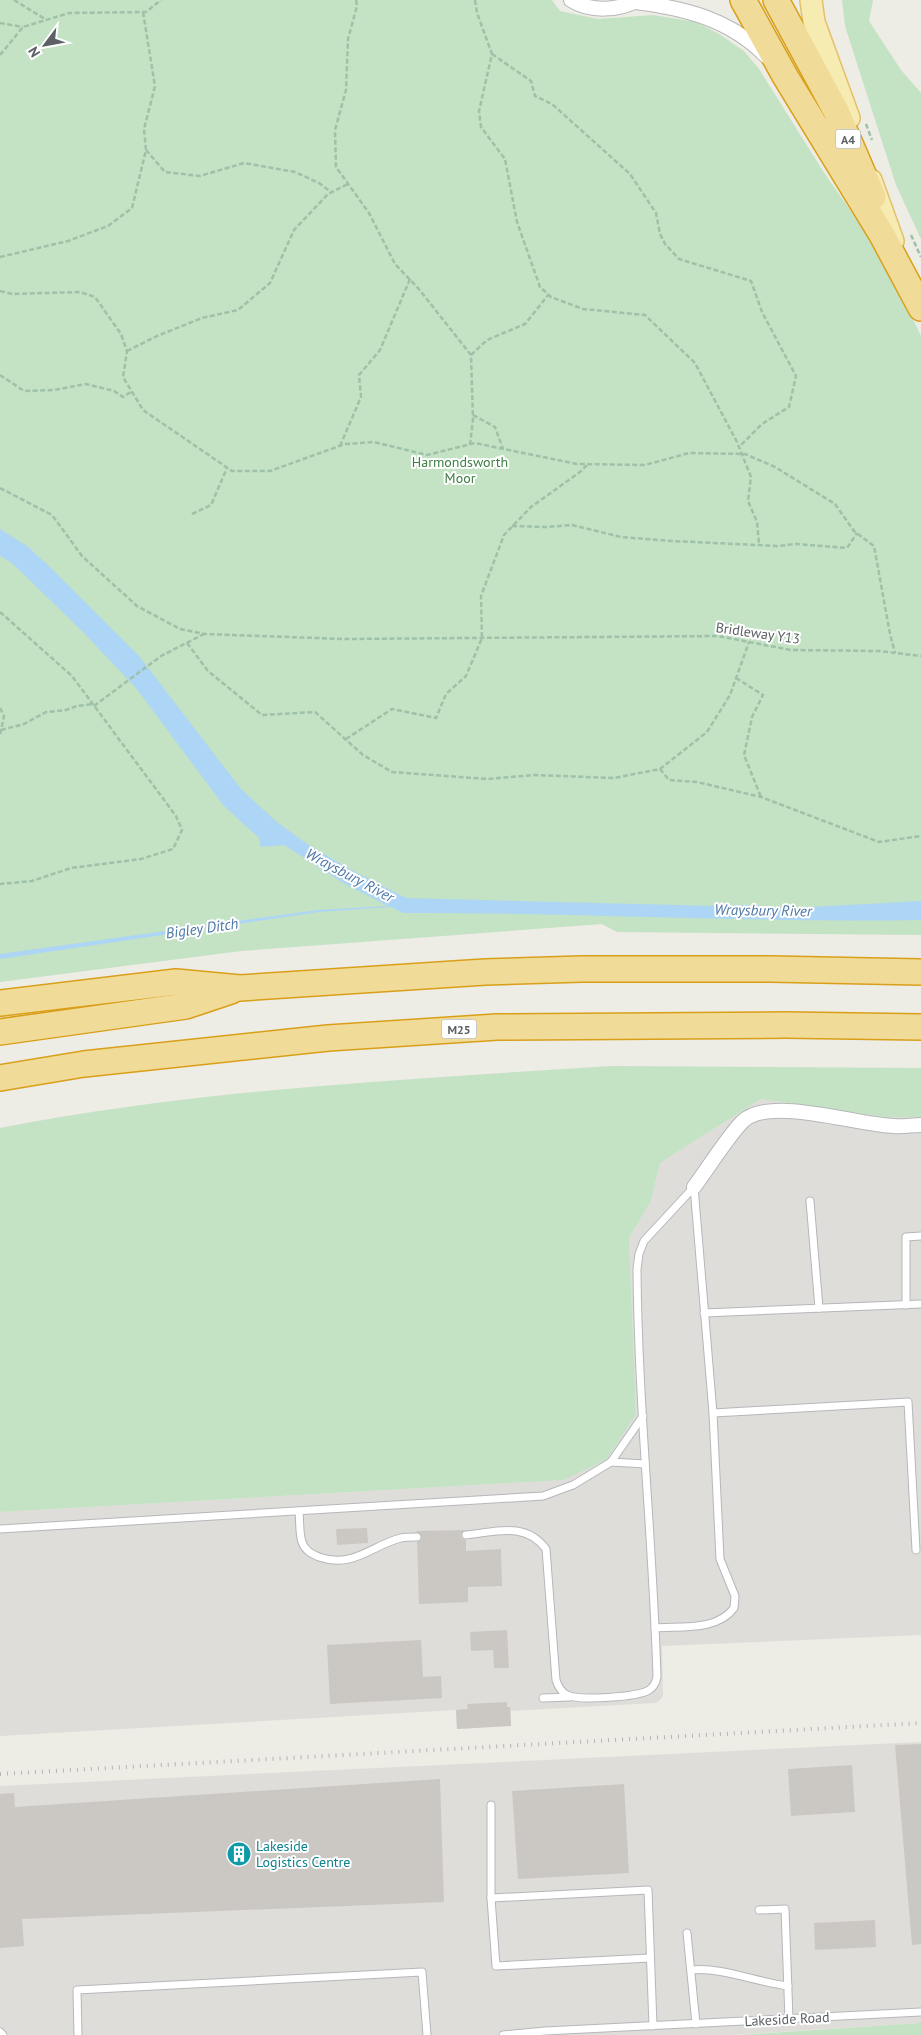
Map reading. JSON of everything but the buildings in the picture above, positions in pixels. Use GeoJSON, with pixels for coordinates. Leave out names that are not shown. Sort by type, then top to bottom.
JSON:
{"type":"FeatureCollection","features":[{"type":"Feature","properties":{"kind":"highway","name":"A4"},"geometry":{"type":"LineString","coordinates":[[743,0],[785,76],[882,235],[921,308]]}},
{"type":"Feature","properties":{"kind":"highway","name":"A4"},"geometry":{"type":"LineString","coordinates":[[776,0],[836,112],[909,284]]}},
{"type":"Feature","properties":{"kind":"highway"},"geometry":{"type":"LineString","coordinates":[[0,1003],[176,982],[240,988],[485,972],[770,969],[921,972]]}},
{"type":"Feature","properties":{"kind":"highway"},"geometry":{"type":"LineString","coordinates":[[0,1032],[186,1006],[240,988]]}},
{"type":"Feature","properties":{"kind":"highway","name":"M25"},"geometry":{"type":"LineString","coordinates":[[0,1078],[84,1064],[328,1038],[497,1027],[786,1025],[921,1027]]}},
{"type":"Feature","properties":{"kind":"main road"},"geometry":{"type":"LineString","coordinates":[[811,0],[814,22],[909,284]]}},
{"type":"Feature","properties":{"kind":"street"},"geometry":{"type":"LineString","coordinates":[[571,0],[586,8],[597,9],[617,7],[636,1],[672,6],[713,20],[734,30],[754,43],[785,76]]}},
{"type":"Feature","properties":{"kind":"street"},"geometry":{"type":"LineString","coordinates":[[694,1187],[742,1122],[754,1114],[768,1110],[786,1110],[894,1126],[921,1125]]}},
{"type":"Feature","properties":{"kind":"lane"},"geometry":{"type":"LineString","coordinates":[[655,1628],[711,1624],[724,1620],[734,1608],[735,1596],[720,1559],[713,1413],[694,1187]]}},
{"type":"Feature","properties":{"kind":"lane"},"geometry":{"type":"LineString","coordinates":[[543,1698],[615,1697],[649,1690],[655,1684],[657,1677],[655,1628],[637,1301],[639,1254],[644,1241],[694,1187]]}},
{"type":"Feature","properties":{"kind":"lane"},"geometry":{"type":"LineString","coordinates":[[810,1201],[819,1308]]}},
{"type":"Feature","properties":{"kind":"lane"},"geometry":{"type":"LineString","coordinates":[[906,1305],[906,1237],[921,1236]]}},
{"type":"Feature","properties":{"kind":"lane"},"geometry":{"type":"LineString","coordinates":[[704,1313],[921,1304]]}},
{"type":"Feature","properties":{"kind":"lane"},"geometry":{"type":"LineString","coordinates":[[713,1413],[908,1402],[916,1550]]}},
{"type":"Feature","properties":{"kind":"lane"},"geometry":{"type":"LineString","coordinates":[[0,1529],[543,1496],[573,1485],[611,1462],[643,1416]]}},
{"type":"Feature","properties":{"kind":"lane"},"geometry":{"type":"LineString","coordinates":[[611,1462],[645,1464]]}},
{"type":"Feature","properties":{"kind":"lane"},"geometry":{"type":"LineString","coordinates":[[299,1511],[301,1538],[304,1547],[325,1559],[349,1559],[371,1552],[401,1538],[417,1537]]}},
{"type":"Feature","properties":{"kind":"lane"},"geometry":{"type":"LineString","coordinates":[[466,1535],[520,1531],[533,1536],[546,1549],[556,1680],[562,1691],[573,1697]]}},
{"type":"Feature","properties":{"kind":"lane"},"geometry":{"type":"LineString","coordinates":[[490,1805],[491,1898],[496,1966],[650,1958]]}},
{"type":"Feature","properties":{"kind":"lane"},"geometry":{"type":"LineString","coordinates":[[491,1898],[648,1890],[653,2026]]}},
{"type":"Feature","properties":{"kind":"lane"},"geometry":{"type":"LineString","coordinates":[[759,1910],[785,1908],[789,2019]]}},
{"type":"Feature","properties":{"kind":"lane"},"geometry":{"type":"LineString","coordinates":[[687,1933],[696,2024]]}},
{"type":"Feature","properties":{"kind":"lane"},"geometry":{"type":"LineString","coordinates":[[691,1970],[708,1968],[765,1983],[788,1986]]}},
{"type":"Feature","properties":{"kind":"lane"},"geometry":{"type":"LineString","coordinates":[[78,2035],[77,1990],[422,1972],[427,2035]]}},
{"type":"Feature","properties":{"kind":"lane","name":"Lakeside Road"},"geometry":{"type":"LineString","coordinates":[[503,2035],[544,2031],[921,2012]]}},
{"type":"Feature","properties":{"kind":"lane"},"geometry":{"type":"LineString","coordinates":[[0,2032],[3,2035]]}},
{"type":"Feature","properties":{"kind":"path"},"geometry":{"type":"LineString","coordinates":[[14,0],[46,20]]}},
{"type":"Feature","properties":{"kind":"path"},"geometry":{"type":"LineString","coordinates":[[0,23],[23,27],[69,12],[146,12],[161,0]]}},
{"type":"Feature","properties":{"kind":"path"},"geometry":{"type":"LineString","coordinates":[[356,0],[357,6],[348,39],[346,90],[334,130],[336,167],[369,213],[394,264],[410,279],[471,355],[473,415],[470,445]]}},
{"type":"Feature","properties":{"kind":"path"},"geometry":{"type":"LineString","coordinates":[[475,0],[477,13],[492,54],[479,110],[481,128],[505,159],[517,222],[540,287],[549,294],[583,309],[645,315],[695,362],[742,454],[750,477],[748,501],[758,522],[759,544]]}},
{"type":"Feature","properties":{"kind":"path"},"geometry":{"type":"LineString","coordinates":[[0,257],[68,241],[108,226],[132,208],[146,150],[144,129],[155,86],[143,12]]}},
{"type":"Feature","properties":{"kind":"path"},"geometry":{"type":"LineString","coordinates":[[0,55],[23,27]]}},
{"type":"Feature","properties":{"kind":"path"},"geometry":{"type":"LineString","coordinates":[[492,54],[531,81],[535,96],[552,104],[630,174],[656,213],[660,234],[665,244],[680,259],[751,281],[762,312],[796,376],[789,406],[762,424],[739,447]]}},
{"type":"Feature","properties":{"kind":"path"},"geometry":{"type":"LineString","coordinates":[[863,116],[873,142]]}},
{"type":"Feature","properties":{"kind":"path"},"geometry":{"type":"LineString","coordinates":[[146,150],[165,172],[200,176],[244,163],[296,172],[319,183],[332,192]]}},
{"type":"Feature","properties":{"kind":"path"},"geometry":{"type":"LineString","coordinates":[[127,351],[157,336],[202,318],[238,310],[270,283],[294,230],[332,192],[348,184]]}},
{"type":"Feature","properties":{"kind":"path"},"geometry":{"type":"LineString","coordinates":[[909,230],[921,257]]}},
{"type":"Feature","properties":{"kind":"path"},"geometry":{"type":"LineString","coordinates":[[340,446],[361,397],[359,375],[380,350],[410,279]]}},
{"type":"Feature","properties":{"kind":"path"},"geometry":{"type":"LineString","coordinates":[[0,291],[12,294],[80,292],[95,296],[121,334],[127,351],[123,377],[143,410],[232,471],[270,471],[345,444],[374,442],[427,455],[475,444],[577,464],[645,465],[689,454],[742,454],[775,467],[835,504],[857,533],[874,546],[895,654]]}},
{"type":"Feature","properties":{"kind":"path"},"geometry":{"type":"LineString","coordinates":[[471,355],[487,340],[525,324],[549,294]]}},
{"type":"Feature","properties":{"kind":"path"},"geometry":{"type":"LineString","coordinates":[[0,375],[24,391],[54,390],[86,384],[114,391],[123,397],[132,392]]}},
{"type":"Feature","properties":{"kind":"path"},"geometry":{"type":"LineString","coordinates":[[473,415],[495,427],[503,449]]}},
{"type":"Feature","properties":{"kind":"path"},"geometry":{"type":"LineString","coordinates":[[346,740],[392,709],[436,718],[446,694],[466,676],[482,638],[481,596],[504,535],[531,508],[580,472],[587,464]]}},
{"type":"Feature","properties":{"kind":"path"},"geometry":{"type":"LineString","coordinates":[[192,514],[211,504],[227,468]]}},
{"type":"Feature","properties":{"kind":"path","name":"Bridleway Y13"},"geometry":{"type":"LineString","coordinates":[[0,488],[52,515],[82,556],[137,606],[180,629],[205,634],[344,639],[718,636],[790,650],[879,651],[921,657]]}},
{"type":"Feature","properties":{"kind":"path"},"geometry":{"type":"LineString","coordinates":[[512,526],[546,527],[572,525],[621,537],[777,546],[796,544],[846,548],[857,533]]}},
{"type":"Feature","properties":{"kind":"path"},"geometry":{"type":"LineString","coordinates":[[0,612],[72,676],[176,816],[182,830],[173,849],[141,859],[71,868],[32,881],[0,884]]}},
{"type":"Feature","properties":{"kind":"path"},"geometry":{"type":"LineString","coordinates":[[1,730],[24,724],[46,712],[93,705],[161,656],[205,634]]}},
{"type":"Feature","properties":{"kind":"path"},"geometry":{"type":"LineString","coordinates":[[187,643],[208,671],[262,715],[315,712],[363,755],[392,772],[487,780],[534,775],[614,778],[660,769],[706,732],[730,695],[749,642]]}},
{"type":"Feature","properties":{"kind":"path"},"geometry":{"type":"LineString","coordinates":[[736,678],[763,695],[752,717],[744,755],[761,797]]}},
{"type":"Feature","properties":{"kind":"path"},"geometry":{"type":"LineString","coordinates":[[0,708],[4,716],[0,735]]}},
{"type":"Feature","properties":{"kind":"path"},"geometry":{"type":"LineString","coordinates":[[660,769],[668,780],[697,782],[761,797],[879,842],[921,836]]}},
{"type":"Feature","properties":{"kind":"shaded area"},"geometry":{"type":"Polygon","coordinates":[[[761,1099],[886,1117],[921,1117],[921,1635],[662,1646],[663,1696],[659,1701],[655,1703],[511,1711],[511,1726],[457,1729],[456,1710],[0,1736],[0,1512],[564,1480],[636,1414],[629,1238],[651,1201],[660,1163],[761,1099]]]}},
{"type":"Feature","properties":{"kind":"shaded area"},"geometry":{"type":"Polygon","coordinates":[[[921,1742],[921,2023],[729,2035],[0,2035],[0,1786],[921,1742]]]}},
{"type":"Feature","properties":{"kind":"green space","name":"Harmondsworth Moor"},"geometry":{"type":"Polygon","coordinates":[[[0,0],[552,0],[560,11],[598,19],[653,15],[696,22],[719,34],[744,51],[759,69],[823,171],[872,242],[897,286],[921,336],[921,935],[617,932],[602,924],[241,951],[0,982],[0,0]]]}},
{"type":"Feature","properties":{"kind":"green space"},"geometry":{"type":"Polygon","coordinates":[[[842,0],[873,0],[869,21],[901,70],[921,93],[921,239],[896,185],[845,26],[842,0]]]}},
{"type":"Feature","properties":{"kind":"green space"},"geometry":{"type":"Polygon","coordinates":[[[612,1066],[921,1068],[921,1117],[886,1117],[761,1099],[660,1163],[651,1201],[629,1238],[636,1414],[607,1459],[564,1480],[0,1512],[0,1128],[152,1104],[305,1087],[612,1066]]]}},
{"type":"Feature","properties":{"kind":"green space"},"geometry":{"type":"Polygon","coordinates":[[[921,2023],[921,2035],[738,2035],[921,2023]]]}},
{"type":"Feature","properties":{"kind":"water"},"geometry":{"type":"Polygon","coordinates":[[[0,529],[27,546],[139,656],[241,789],[277,822],[307,844],[351,870],[406,898],[715,906],[747,905],[792,908],[921,901],[921,920],[856,921],[403,913],[391,907],[319,912],[0,959],[0,954],[318,910],[388,906],[345,884],[284,845],[261,847],[259,838],[224,806],[136,688],[83,632],[12,563],[0,556],[0,529]]]}},
{"type":"Feature","properties":{"kind":"railway"},"geometry":{"type":"LineString","coordinates":[[0,1774],[921,1723]]}},
{"type":"Feature","properties":{"kind":"place","name":"Lakeside Logistics Centre"},"geometry":{"type":"Point","coordinates":[239,1854]}},
{"type":"Feature","properties":{"kind":"water label","name":"Wraysbury River"},"geometry":{"type":"Point","coordinates":[350,875]}},
{"type":"Feature","properties":{"kind":"water label","name":"Wraysbury River"},"geometry":{"type":"Point","coordinates":[763,910]}},
{"type":"Feature","properties":{"kind":"water label","name":"Bigley Ditch"},"geometry":{"type":"Point","coordinates":[202,928]}}]}
